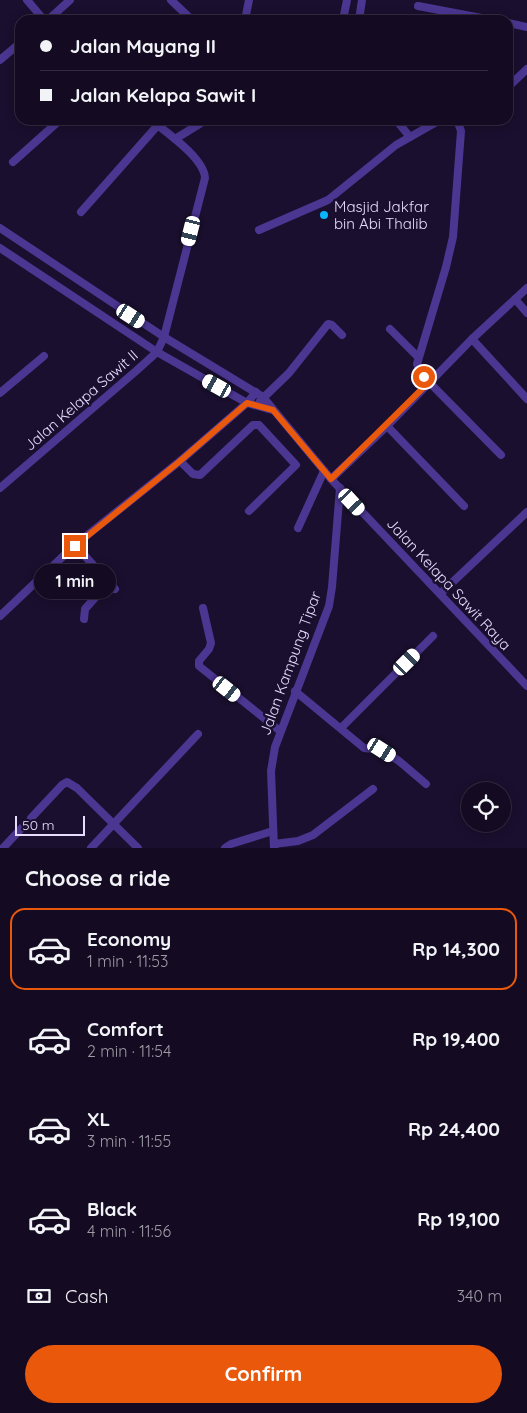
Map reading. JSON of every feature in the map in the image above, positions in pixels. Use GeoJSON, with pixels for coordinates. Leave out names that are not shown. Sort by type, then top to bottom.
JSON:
{"type":"FeatureCollection","features":[{"type":"Feature","properties":{"kind":"street"},"geometry":{"type":"LineString","coordinates":[[27,0],[41,15]]}},
{"type":"Feature","properties":{"kind":"street"},"geometry":{"type":"LineString","coordinates":[[52,15],[70,0]]}},
{"type":"Feature","properties":{"kind":"street"},"geometry":{"type":"LineString","coordinates":[[171,0],[187,15]]}},
{"type":"Feature","properties":{"kind":"street"},"geometry":{"type":"LineString","coordinates":[[246,15],[249,0]]}},
{"type":"Feature","properties":{"kind":"street"},"geometry":{"type":"LineString","coordinates":[[344,15],[347,0]]}},
{"type":"Feature","properties":{"kind":"street"},"geometry":{"type":"LineString","coordinates":[[360,15],[362,0]]}},
{"type":"Feature","properties":{"kind":"street"},"geometry":{"type":"LineString","coordinates":[[418,6],[466,15]]}},
{"type":"Feature","properties":{"kind":"street"},"geometry":{"type":"LineString","coordinates":[[513,24],[527,27]]}},
{"type":"Feature","properties":{"kind":"street"},"geometry":{"type":"LineString","coordinates":[[0,60],[15,47]]}},
{"type":"Feature","properties":{"kind":"street"},"geometry":{"type":"LineString","coordinates":[[513,82],[527,69]]}},
{"type":"Feature","properties":{"kind":"street"},"geometry":{"type":"LineString","coordinates":[[13,162],[54,125]]}},
{"type":"Feature","properties":{"kind":"street"},"geometry":{"type":"LineString","coordinates":[[81,212],[158,125],[175,139],[202,167],[205,178],[164,338],[157,352]]}},
{"type":"Feature","properties":{"kind":"street"},"geometry":{"type":"LineString","coordinates":[[175,139],[198,125]]}},
{"type":"Feature","properties":{"kind":"street"},"geometry":{"type":"LineString","coordinates":[[400,125],[410,137]]}},
{"type":"Feature","properties":{"kind":"street"},"geometry":{"type":"LineString","coordinates":[[259,230],[335,195],[387,152],[431,125]]}},
{"type":"Feature","properties":{"kind":"street"},"geometry":{"type":"LineString","coordinates":[[458,125],[460,131],[453,237],[417,366],[424,377],[501,455]]}},
{"type":"Feature","properties":{"kind":"street","name":"Jalan Kelapa Sawit Raya"},"geometry":{"type":"LineString","coordinates":[[0,228],[164,338],[260,394],[273,410],[303,459],[324,471],[527,686]]}},
{"type":"Feature","properties":{"kind":"street","name":"Jalan Kelapa Sawit Raya"},"geometry":{"type":"LineString","coordinates":[[0,248],[157,352],[247,403],[257,404],[273,410]]}},
{"type":"Feature","properties":{"kind":"street"},"geometry":{"type":"LineString","coordinates":[[331,479],[387,426],[472,339],[527,288]]}},
{"type":"Feature","properties":{"kind":"street"},"geometry":{"type":"LineString","coordinates":[[515,299],[527,313]]}},
{"type":"Feature","properties":{"kind":"street"},"geometry":{"type":"LineString","coordinates":[[0,616],[75,546],[180,461],[247,403],[290,373],[328,324],[332,325],[342,334]]}},
{"type":"Feature","properties":{"kind":"street"},"geometry":{"type":"LineString","coordinates":[[390,330],[418,357]]}},
{"type":"Feature","properties":{"kind":"street"},"geometry":{"type":"LineString","coordinates":[[472,339],[527,399]]}},
{"type":"Feature","properties":{"kind":"street","name":"Jalan Kelapa Sawit II"},"geometry":{"type":"LineString","coordinates":[[0,488],[157,352]]}},
{"type":"Feature","properties":{"kind":"street"},"geometry":{"type":"LineString","coordinates":[[0,393],[44,356]]}},
{"type":"Feature","properties":{"kind":"street"},"geometry":{"type":"LineString","coordinates":[[257,404],[260,394]]}},
{"type":"Feature","properties":{"kind":"street"},"geometry":{"type":"LineString","coordinates":[[180,461],[193,474],[200,475],[255,424],[259,426],[303,459],[250,511]]}},
{"type":"Feature","properties":{"kind":"street"},"geometry":{"type":"LineString","coordinates":[[387,426],[464,506]]}},
{"type":"Feature","properties":{"kind":"street"},"geometry":{"type":"LineString","coordinates":[[298,528],[324,471]]}},
{"type":"Feature","properties":{"kind":"street","name":"Jalan Kampung Tipar"},"geometry":{"type":"LineString","coordinates":[[274,846],[271,771],[275,747],[329,606],[340,488]]}},
{"type":"Feature","properties":{"kind":"street"},"geometry":{"type":"LineString","coordinates":[[440,594],[527,512]]}},
{"type":"Feature","properties":{"kind":"street"},"geometry":{"type":"LineString","coordinates":[[75,546],[115,588]]}},
{"type":"Feature","properties":{"kind":"street"},"geometry":{"type":"LineString","coordinates":[[84,619],[85,609],[109,582]]}},
{"type":"Feature","properties":{"kind":"street"},"geometry":{"type":"LineString","coordinates":[[203,608],[211,643],[209,649],[199,661],[199,666],[280,731]]}},
{"type":"Feature","properties":{"kind":"street"},"geometry":{"type":"LineString","coordinates":[[341,728],[434,636]]}},
{"type":"Feature","properties":{"kind":"street"},"geometry":{"type":"LineString","coordinates":[[296,691],[364,748],[382,750],[399,761],[426,784]]}},
{"type":"Feature","properties":{"kind":"street"},"geometry":{"type":"LineString","coordinates":[[91,848],[198,734]]}},
{"type":"Feature","properties":{"kind":"street"},"geometry":{"type":"LineString","coordinates":[[3,848],[67,782],[78,788],[138,848]]}},
{"type":"Feature","properties":{"kind":"street"},"geometry":{"type":"LineString","coordinates":[[274,846],[298,841],[313,834],[373,789]]}},
{"type":"Feature","properties":{"kind":"street"},"geometry":{"type":"LineString","coordinates":[[225,848],[231,844],[273,831]]}},
{"type":"Feature","properties":{"kind":"place","name":"Masjid Jakfar bin Abi Thalib"},"geometry":{"type":"Point","coordinates":[324,215]}},
{"type":"Feature","properties":{"kind":"route"},"geometry":{"type":"LineString","coordinates":[[75,546],[180,461],[247,403],[257,404],[273,410],[331,479],[387,426],[429,382],[424,377]]}}]}
